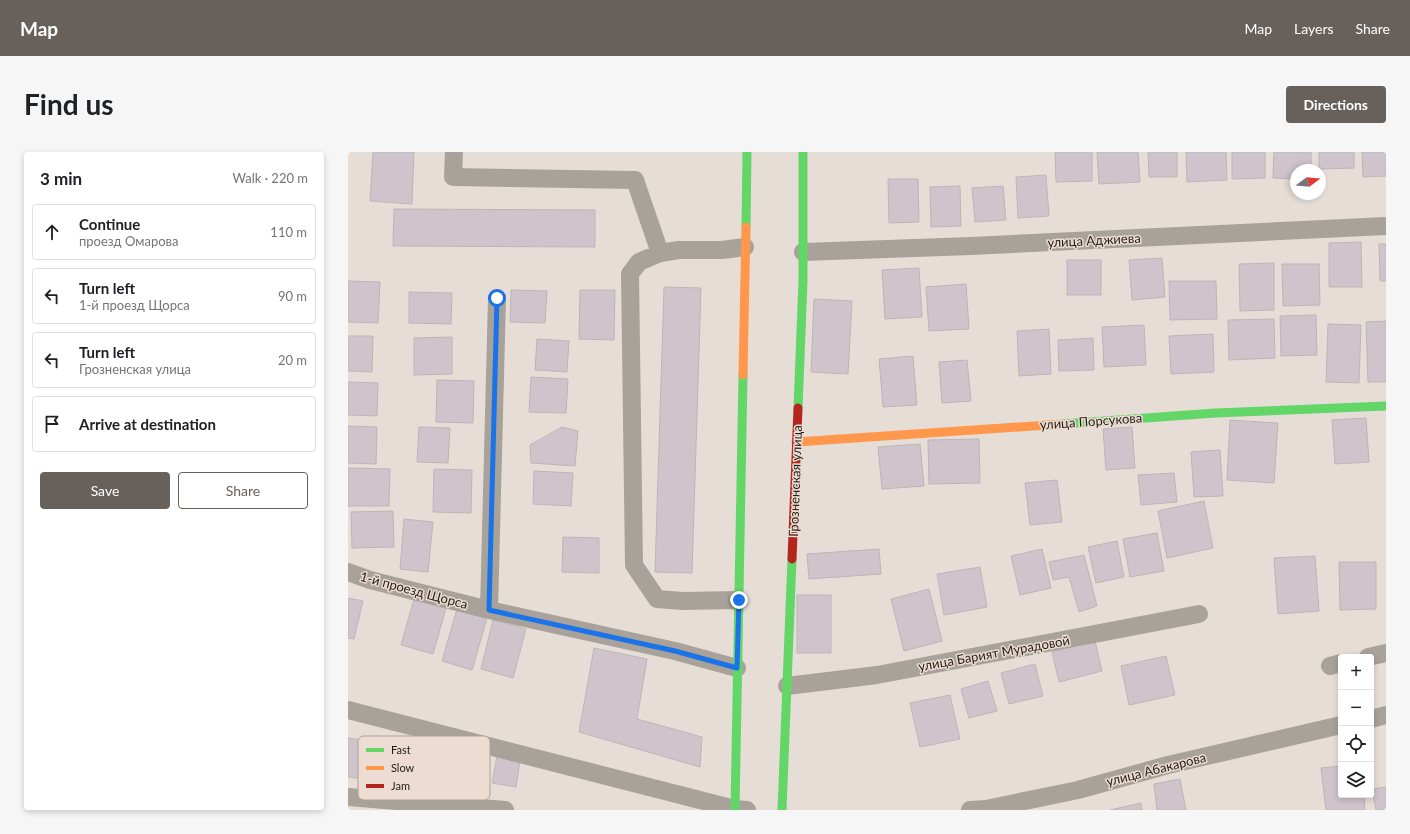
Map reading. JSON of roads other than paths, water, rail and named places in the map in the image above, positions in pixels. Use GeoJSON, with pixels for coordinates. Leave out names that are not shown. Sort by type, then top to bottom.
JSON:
{"type":"FeatureCollection","features":[{"type":"Feature","properties":{"kind":"street"},"geometry":{"type":"LineString","coordinates":[[454,152],[453,177],[635,180],[660,253]]}},
{"type":"Feature","properties":{"kind":"street"},"geometry":{"type":"LineString","coordinates":[[490,746],[738,810],[737,668],[747,152]]}},
{"type":"Feature","properties":{"kind":"street","name":"Грозненская улица"},"geometry":{"type":"LineString","coordinates":[[782,810],[788,686],[803,252],[803,152]]}},
{"type":"Feature","properties":{"kind":"street","name":"улица Аджиева"},"geometry":{"type":"LineString","coordinates":[[803,252],[979,246],[1386,226]]}},
{"type":"Feature","properties":{"kind":"street"},"geometry":{"type":"LineString","coordinates":[[739,600],[683,601],[657,599],[634,565],[630,274],[640,262],[660,253],[679,250],[722,250],[745,247]]}},
{"type":"Feature","properties":{"kind":"street"},"geometry":{"type":"LineString","coordinates":[[489,610],[497,298]]}},
{"type":"Feature","properties":{"kind":"street","name":"улица Порсукова"},"geometry":{"type":"LineString","coordinates":[[796,442],[1215,413],[1386,406]]}},
{"type":"Feature","properties":{"kind":"street","name":"1-й проезд Щорса"},"geometry":{"type":"LineString","coordinates":[[348,572],[370,580],[489,610],[675,651],[737,668]]}},
{"type":"Feature","properties":{"kind":"street","name":"улица Барият Мурадовой"},"geometry":{"type":"LineString","coordinates":[[788,686],[877,675],[1199,614]]}},
{"type":"Feature","properties":{"kind":"street"},"geometry":{"type":"LineString","coordinates":[[1374,656],[1386,653]]}},
{"type":"Feature","properties":{"kind":"street"},"geometry":{"type":"LineString","coordinates":[[348,710],[449,736]]}},
{"type":"Feature","properties":{"kind":"street"},"geometry":{"type":"LineString","coordinates":[[1374,718],[1386,716]]}},
{"type":"Feature","properties":{"kind":"street","name":"улица Абакарова"},"geometry":{"type":"LineString","coordinates":[[970,810],[986,809],[1078,790],[1168,765],[1338,726]]}},
{"type":"Feature","properties":{"kind":"street"},"geometry":{"type":"LineString","coordinates":[[348,797],[358,798]]}},
{"type":"Feature","properties":{"kind":"street"},"geometry":{"type":"LineString","coordinates":[[384,800],[505,810]]}}]}
